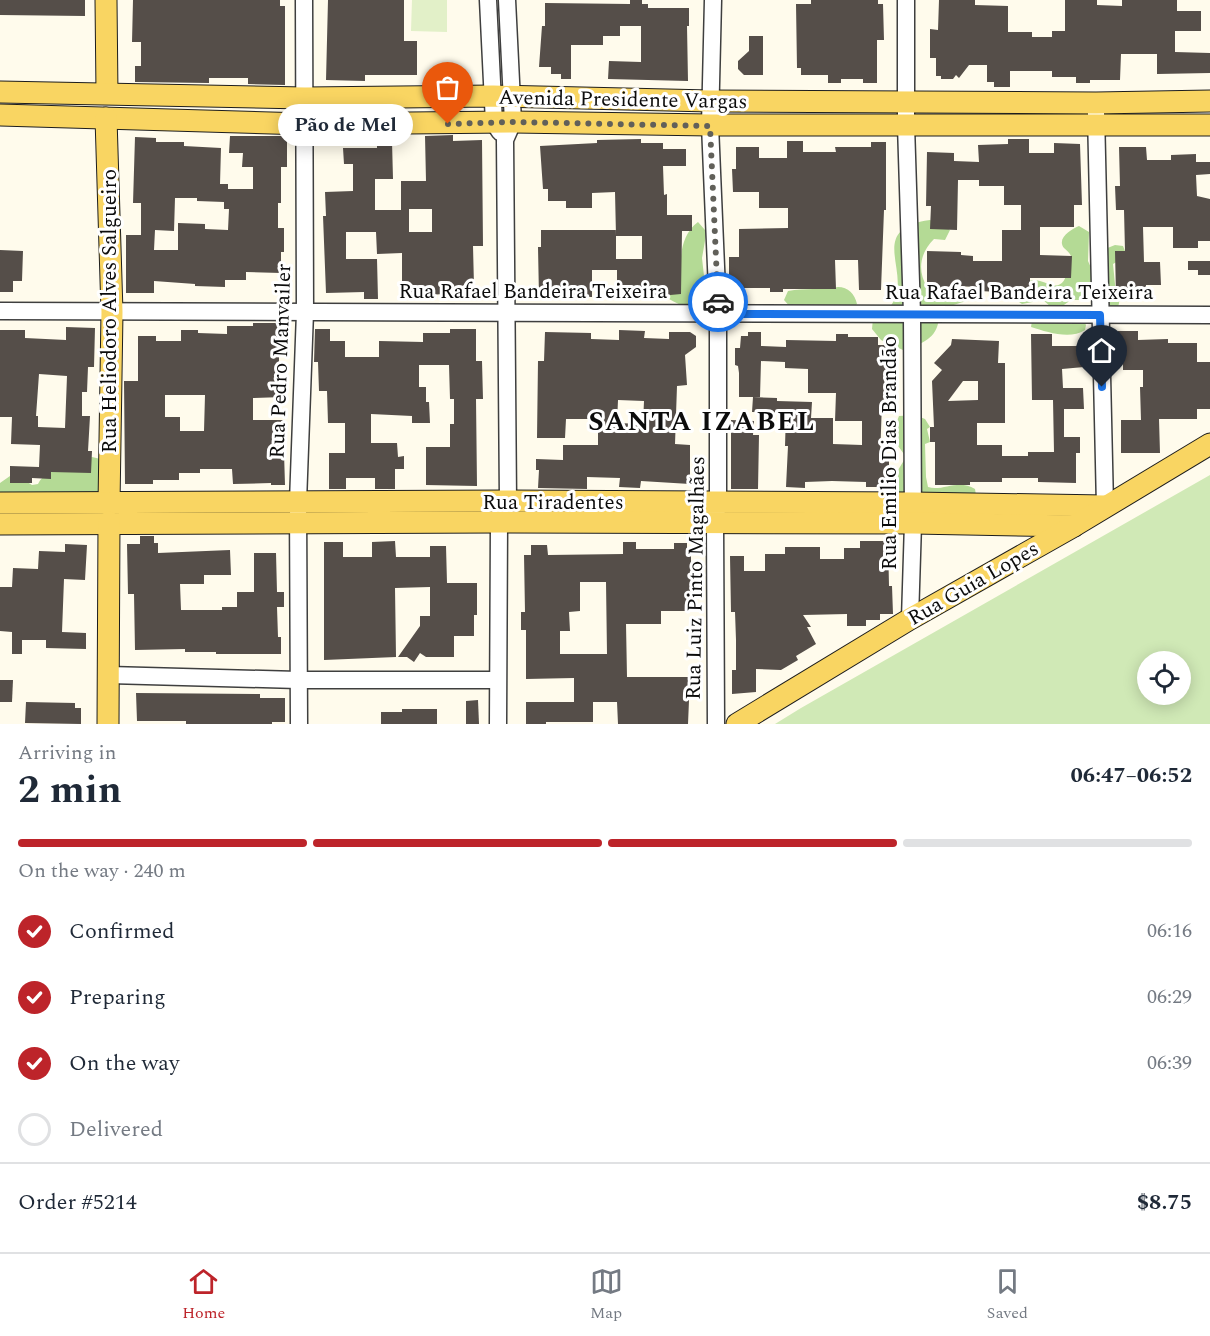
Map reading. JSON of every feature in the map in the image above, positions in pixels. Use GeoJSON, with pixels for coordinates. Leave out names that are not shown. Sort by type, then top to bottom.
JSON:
{"type":"FeatureCollection","features":[{"type":"Feature","properties":{"kind":"main road"},"geometry":{"type":"LineString","coordinates":[[106,0],[106,93]]}},
{"type":"Feature","properties":{"kind":"main road","name":"Avenida Presidente Vargas"},"geometry":{"type":"LineString","coordinates":[[0,92],[304,98],[503,96],[710,101],[1096,103],[1210,101]]}},
{"type":"Feature","properties":{"kind":"main road","name":"Rua Heliodoro Alves Salgueiro"},"geometry":{"type":"LineString","coordinates":[[106,93],[112,94],[118,103],[116,113],[106,118],[112,312],[108,724]]}},
{"type":"Feature","properties":{"kind":"main road","name":"Avenida Presidente Vargas"},"geometry":{"type":"LineString","coordinates":[[0,115],[504,128],[1210,125]]}},
{"type":"Feature","properties":{"kind":"main road","name":"Rua Guia Lopes"},"geometry":{"type":"LineString","coordinates":[[737,724],[910,619],[1074,526],[1210,444]]}},
{"type":"Feature","properties":{"kind":"main road","name":"Rua Tiradentes"},"geometry":{"type":"LineString","coordinates":[[0,524],[109,513],[298,512],[508,501],[718,502],[913,513],[1074,526]]}},
{"type":"Feature","properties":{"kind":"main road","name":"Rua Tiradentes"},"geometry":{"type":"LineString","coordinates":[[0,503],[109,513]]}},
{"type":"Feature","properties":{"kind":"main road","name":"Rua Tiradentes"},"geometry":{"type":"LineString","coordinates":[[298,512],[499,522],[715,523],[1105,506]]}},
{"type":"Feature","properties":{"kind":"street","name":"Rua Pedro Manvailer"},"geometry":{"type":"LineString","coordinates":[[299,724],[298,512],[306,312],[304,0]]}},
{"type":"Feature","properties":{"kind":"street"},"geometry":{"type":"LineString","coordinates":[[488,0],[503,96]]}},
{"type":"Feature","properties":{"kind":"street"},"geometry":{"type":"LineString","coordinates":[[498,724],[499,522],[508,501],[503,96],[507,0]]}},
{"type":"Feature","properties":{"kind":"street","name":"Rua Luiz Pinto Magalhães"},"geometry":{"type":"LineString","coordinates":[[713,0],[710,126],[718,314],[718,502],[715,523],[716,724]]}},
{"type":"Feature","properties":{"kind":"street","name":"Rua Emilio Dias Brandão"},"geometry":{"type":"LineString","coordinates":[[906,0],[906,125],[912,314],[913,513],[910,619]]}},
{"type":"Feature","properties":{"kind":"street"},"geometry":{"type":"LineString","coordinates":[[1096,103],[1105,506]]}},
{"type":"Feature","properties":{"kind":"street","name":"Rua Rafael Bandeira Teixeira"},"geometry":{"type":"LineString","coordinates":[[0,312],[1210,315]]}},
{"type":"Feature","properties":{"kind":"street"},"geometry":{"type":"LineString","coordinates":[[109,675],[298,680],[497,680]]}},
{"type":"Feature","properties":{"kind":"green space"},"geometry":{"type":"Polygon","coordinates":[[[412,0],[447,0],[447,32],[411,31],[412,0]]]}},
{"type":"Feature","properties":{"kind":"green space"},"geometry":{"type":"Polygon","coordinates":[[[930,220],[950,230],[945,240],[934,239],[929,244],[921,262],[924,281],[927,287],[958,285],[968,290],[967,301],[944,310],[940,314],[932,336],[918,345],[903,350],[881,340],[872,329],[873,318],[892,304],[897,292],[898,279],[894,254],[895,242],[900,233],[911,225],[930,220]]]}},
{"type":"Feature","properties":{"kind":"green space"},"geometry":{"type":"Polygon","coordinates":[[[698,222],[706,235],[702,258],[705,285],[700,301],[687,306],[664,296],[666,290],[681,287],[681,260],[684,243],[691,228],[698,222]]]}},
{"type":"Feature","properties":{"kind":"green space"},"geometry":{"type":"Polygon","coordinates":[[[1079,226],[1089,232],[1088,261],[1095,277],[1086,297],[1081,300],[1071,300],[1061,307],[1051,307],[1043,300],[1022,304],[1013,298],[1020,286],[1032,280],[1052,285],[1061,284],[1066,276],[1071,256],[1062,244],[1063,237],[1079,226]]]}},
{"type":"Feature","properties":{"kind":"green space"},"geometry":{"type":"Polygon","coordinates":[[[1115,245],[1123,246],[1127,256],[1113,264],[1116,294],[1120,298],[1118,308],[1107,310],[1105,249],[1115,245]]]}},
{"type":"Feature","properties":{"kind":"green space"},"geometry":{"type":"Polygon","coordinates":[[[845,288],[853,294],[857,304],[853,308],[792,309],[784,300],[788,291],[845,288]]]}},
{"type":"Feature","properties":{"kind":"green space"},"geometry":{"type":"Polygon","coordinates":[[[1083,320],[1086,325],[1085,330],[1066,335],[1031,327],[1032,321],[1083,320]]]}},
{"type":"Feature","properties":{"kind":"green space"},"geometry":{"type":"Polygon","coordinates":[[[915,415],[925,419],[930,427],[927,429],[930,442],[925,444],[928,487],[969,486],[975,489],[976,495],[900,498],[895,475],[906,457],[896,443],[895,426],[899,416],[915,415]]]}},
{"type":"Feature","properties":{"kind":"green space"},"geometry":{"type":"Polygon","coordinates":[[[92,457],[105,460],[101,492],[0,526],[0,483],[16,475],[32,485],[38,484],[42,478],[55,469],[92,457]]]}},
{"type":"Feature","properties":{"kind":"green space"},"geometry":{"type":"Polygon","coordinates":[[[1210,475],[1210,724],[775,724],[801,708],[1210,475]]]}},
{"type":"Feature","properties":{"kind":"building"},"geometry":{"type":"Polygon","coordinates":[[[0,0],[85,0],[85,16],[0,15],[0,0]]]}},
{"type":"Feature","properties":{"kind":"building"},"geometry":{"type":"Polygon","coordinates":[[[133,0],[280,0],[280,6],[285,6],[285,85],[248,84],[248,78],[209,78],[209,83],[135,82],[135,66],[141,66],[141,42],[132,42],[133,0]]]}},
{"type":"Feature","properties":{"kind":"building"},"geometry":{"type":"Polygon","coordinates":[[[328,0],[404,0],[404,41],[417,41],[417,75],[365,75],[365,81],[326,80],[328,0]]]}},
{"type":"Feature","properties":{"kind":"building"},"geometry":{"type":"Polygon","coordinates":[[[630,0],[642,0],[642,4],[648,4],[648,8],[689,8],[688,81],[608,79],[609,61],[641,62],[641,26],[620,26],[620,36],[603,36],[603,45],[571,45],[571,79],[561,79],[561,74],[551,74],[551,67],[539,67],[542,26],[545,26],[545,3],[630,4],[630,0]]]}},
{"type":"Feature","properties":{"kind":"building"},"geometry":{"type":"Polygon","coordinates":[[[811,0],[878,0],[878,4],[883,4],[884,40],[877,40],[877,83],[863,83],[863,79],[841,79],[841,83],[828,83],[828,75],[801,75],[801,68],[797,68],[796,4],[811,4],[811,0]]]}},
{"type":"Feature","properties":{"kind":"building"},"geometry":{"type":"Polygon","coordinates":[[[939,0],[975,0],[975,5],[1008,6],[1008,32],[1032,32],[1032,37],[1052,37],[1052,31],[1065,31],[1065,0],[1097,0],[1097,5],[1122,6],[1122,0],[1177,0],[1177,11],[1201,11],[1201,31],[1175,31],[1175,52],[1210,53],[1210,73],[1157,74],[1157,54],[1121,54],[1120,80],[1090,80],[1090,83],[1076,83],[1076,77],[1052,77],[1052,71],[1010,71],[1010,87],[994,87],[994,82],[987,82],[987,65],[969,65],[959,78],[956,75],[953,79],[941,79],[941,76],[936,76],[936,58],[930,58],[930,29],[938,30],[939,0]]]}},
{"type":"Feature","properties":{"kind":"building"},"geometry":{"type":"Polygon","coordinates":[[[749,36],[763,36],[763,75],[744,75],[738,69],[738,61],[749,51],[749,36]]]}},
{"type":"Feature","properties":{"kind":"building"},"geometry":{"type":"Polygon","coordinates":[[[453,135],[453,141],[482,140],[483,246],[473,246],[474,286],[455,286],[455,297],[443,297],[443,294],[402,297],[402,253],[377,254],[376,232],[346,232],[346,259],[377,259],[378,299],[364,299],[364,292],[326,293],[323,216],[326,216],[325,192],[353,191],[353,164],[344,164],[343,148],[377,148],[377,141],[392,141],[393,179],[375,179],[375,210],[401,210],[401,181],[426,181],[425,136],[453,135]],[[409,209],[409,232],[432,232],[432,209],[409,209]]]}},
{"type":"Feature","properties":{"kind":"building"},"geometry":{"type":"Polygon","coordinates":[[[230,136],[287,136],[287,167],[281,167],[281,203],[278,203],[278,228],[284,228],[281,273],[246,272],[246,280],[225,280],[225,287],[154,281],[154,293],[126,293],[126,235],[141,235],[141,203],[133,203],[135,137],[156,138],[156,142],[184,142],[184,146],[221,148],[220,184],[228,184],[228,189],[253,189],[253,167],[242,167],[243,153],[229,153],[230,136]],[[175,198],[174,231],[155,230],[154,250],[178,250],[178,223],[205,224],[205,229],[228,230],[229,209],[224,209],[224,202],[197,201],[197,198],[175,198]]]}},
{"type":"Feature","properties":{"kind":"building"},"geometry":{"type":"Polygon","coordinates":[[[641,139],[641,143],[663,143],[663,149],[686,149],[686,166],[663,166],[667,215],[692,215],[692,231],[682,231],[681,294],[649,297],[649,290],[617,291],[617,270],[592,270],[592,297],[539,297],[538,247],[541,247],[541,230],[616,230],[615,192],[592,193],[592,208],[566,208],[566,201],[548,201],[548,189],[543,189],[540,146],[597,143],[597,140],[641,139]],[[616,236],[616,259],[642,259],[642,236],[616,236]]]}},
{"type":"Feature","properties":{"kind":"building"},"geometry":{"type":"Polygon","coordinates":[[[1008,139],[1029,139],[1029,153],[1054,153],[1054,143],[1080,144],[1082,205],[1074,205],[1074,227],[1040,227],[1040,255],[1072,256],[1071,278],[1030,278],[1030,288],[1001,288],[1001,292],[978,291],[978,287],[953,286],[953,292],[927,291],[927,251],[961,252],[961,255],[973,256],[973,261],[1002,261],[1002,230],[1021,230],[1021,205],[1004,205],[1004,186],[979,186],[979,180],[958,180],[957,230],[930,229],[931,206],[926,206],[927,152],[954,153],[954,161],[979,162],[978,145],[1008,144],[1008,139]]]}},
{"type":"Feature","properties":{"kind":"building"},"geometry":{"type":"Polygon","coordinates":[[[787,141],[803,141],[803,152],[836,152],[835,147],[871,147],[871,142],[886,142],[886,210],[884,210],[881,290],[859,290],[858,260],[835,260],[836,289],[783,289],[783,292],[770,292],[770,288],[743,288],[743,295],[729,295],[729,257],[739,257],[739,229],[788,228],[788,208],[759,208],[759,192],[733,192],[732,169],[736,169],[736,147],[759,147],[759,158],[787,158],[787,141]]]}},
{"type":"Feature","properties":{"kind":"building"},"geometry":{"type":"Polygon","coordinates":[[[1119,147],[1146,147],[1147,160],[1171,160],[1171,155],[1196,154],[1196,162],[1210,162],[1210,174],[1196,175],[1197,196],[1210,199],[1210,241],[1198,241],[1198,248],[1173,248],[1173,227],[1143,227],[1144,262],[1160,262],[1161,285],[1146,285],[1146,291],[1135,292],[1135,295],[1116,295],[1115,251],[1125,251],[1124,210],[1116,210],[1115,186],[1120,186],[1119,147]]]}},
{"type":"Feature","properties":{"kind":"building"},"geometry":{"type":"Polygon","coordinates":[[[0,250],[23,251],[22,281],[13,281],[13,292],[0,292],[0,250]]]}},
{"type":"Feature","properties":{"kind":"building"},"geometry":{"type":"Polygon","coordinates":[[[1188,261],[1210,261],[1210,275],[1198,275],[1198,270],[1188,270],[1188,261]]]}},
{"type":"Feature","properties":{"kind":"building"},"geometry":{"type":"Polygon","coordinates":[[[253,323],[279,323],[279,374],[280,379],[283,379],[283,397],[253,398],[253,420],[283,420],[285,485],[233,484],[232,469],[200,469],[200,473],[179,473],[179,480],[153,480],[153,484],[125,484],[124,381],[138,381],[138,336],[156,336],[156,341],[181,341],[181,330],[227,334],[227,326],[253,326],[253,323]],[[165,395],[165,417],[180,417],[180,431],[204,431],[205,395],[165,395]]]}},
{"type":"Feature","properties":{"kind":"building"},"geometry":{"type":"Polygon","coordinates":[[[66,327],[95,328],[94,367],[88,367],[87,392],[82,392],[82,416],[90,416],[88,451],[92,451],[91,473],[51,472],[51,479],[32,478],[32,483],[10,483],[10,466],[39,467],[40,445],[11,444],[12,417],[0,417],[0,330],[25,330],[25,338],[66,340],[66,327]],[[39,374],[36,416],[38,416],[38,427],[65,428],[67,376],[39,374]]]}},
{"type":"Feature","properties":{"kind":"building"},"geometry":{"type":"Polygon","coordinates":[[[315,329],[330,329],[330,341],[345,341],[345,357],[379,357],[379,341],[423,342],[423,333],[450,333],[450,329],[476,329],[476,361],[482,361],[483,399],[476,399],[477,486],[426,485],[426,447],[450,447],[450,424],[454,424],[454,399],[450,399],[449,365],[419,365],[419,387],[426,387],[430,423],[412,423],[412,416],[371,414],[371,443],[397,443],[398,457],[404,456],[404,469],[395,469],[395,489],[375,489],[375,478],[346,478],[346,489],[329,489],[329,453],[345,453],[345,423],[328,423],[327,391],[319,391],[318,362],[314,362],[315,329]]]}},
{"type":"Feature","properties":{"kind":"building"},"geometry":{"type":"Polygon","coordinates":[[[619,330],[645,331],[644,338],[669,339],[669,332],[690,332],[696,336],[696,347],[685,355],[687,385],[677,386],[675,444],[690,445],[690,484],[641,481],[640,488],[619,487],[620,478],[587,477],[587,489],[538,488],[539,470],[536,470],[536,459],[563,460],[563,445],[598,445],[598,419],[566,419],[565,438],[537,438],[538,361],[544,361],[545,332],[591,333],[591,339],[619,340],[619,330]],[[618,400],[617,423],[643,424],[644,401],[618,400]]]}},
{"type":"Feature","properties":{"kind":"building"},"geometry":{"type":"Polygon","coordinates":[[[1118,331],[1138,331],[1138,340],[1168,339],[1168,343],[1197,343],[1197,362],[1210,362],[1210,409],[1197,409],[1197,419],[1159,419],[1160,453],[1121,453],[1121,420],[1141,420],[1140,387],[1143,387],[1143,370],[1123,370],[1123,344],[1118,344],[1118,331]]]}},
{"type":"Feature","properties":{"kind":"building"},"geometry":{"type":"Polygon","coordinates":[[[748,332],[761,332],[761,346],[786,347],[786,340],[836,341],[836,334],[848,334],[848,337],[878,337],[878,345],[889,345],[890,402],[882,402],[880,459],[889,460],[889,487],[866,487],[866,482],[832,481],[805,482],[805,488],[786,487],[788,446],[785,446],[786,413],[752,412],[753,397],[739,397],[739,373],[738,366],[735,365],[735,348],[740,348],[741,336],[748,336],[748,332]],[[761,361],[760,397],[753,397],[777,398],[777,401],[812,402],[811,418],[833,418],[833,444],[862,445],[862,421],[835,421],[836,393],[808,393],[808,369],[785,368],[785,362],[761,361]]]}},
{"type":"Feature","properties":{"kind":"building"},"geometry":{"type":"Polygon","coordinates":[[[1031,334],[1052,334],[1052,346],[1084,346],[1084,367],[1062,369],[1063,388],[1083,388],[1084,409],[1064,409],[1064,437],[1080,437],[1080,453],[1076,453],[1076,483],[1038,482],[1038,478],[1002,478],[1002,482],[935,485],[935,442],[930,442],[930,427],[934,427],[932,381],[942,370],[934,363],[951,345],[952,339],[999,341],[998,363],[1005,363],[1005,423],[977,423],[977,445],[1002,445],[1002,456],[1028,456],[1028,452],[1054,452],[1053,400],[1032,400],[1031,334]],[[963,381],[948,401],[978,400],[978,381],[963,381]]]}},
{"type":"Feature","properties":{"kind":"building"},"geometry":{"type":"Polygon","coordinates":[[[731,420],[754,421],[753,435],[759,435],[758,489],[731,489],[731,420]]]}},
{"type":"Feature","properties":{"kind":"building"},"geometry":{"type":"Polygon","coordinates":[[[140,536],[154,536],[154,543],[158,543],[158,553],[230,550],[231,575],[204,575],[204,584],[180,584],[181,610],[222,610],[222,607],[237,607],[237,592],[254,592],[254,553],[276,553],[277,592],[284,592],[284,607],[277,607],[281,654],[216,654],[216,652],[185,652],[185,649],[135,650],[134,594],[128,594],[127,544],[140,544],[140,536]]]}},
{"type":"Feature","properties":{"kind":"building"},"geometry":{"type":"Polygon","coordinates":[[[395,541],[396,557],[430,557],[430,546],[446,546],[447,583],[477,583],[477,615],[474,615],[474,636],[454,636],[454,657],[426,657],[420,653],[414,662],[407,657],[398,657],[420,626],[420,616],[430,616],[430,587],[395,588],[396,657],[324,660],[324,542],[343,542],[343,557],[372,557],[372,542],[395,541]]]}},
{"type":"Feature","properties":{"kind":"building"},"geometry":{"type":"Polygon","coordinates":[[[860,541],[888,541],[889,586],[892,586],[893,614],[880,614],[880,620],[866,620],[866,626],[847,626],[847,614],[803,615],[811,627],[807,627],[816,644],[796,656],[798,660],[781,670],[756,669],[756,692],[732,694],[732,670],[736,670],[736,640],[735,612],[731,612],[730,556],[744,556],[744,571],[765,571],[765,554],[785,554],[785,547],[820,547],[820,559],[844,559],[844,548],[860,548],[860,541]]]}},
{"type":"Feature","properties":{"kind":"building"},"geometry":{"type":"Polygon","coordinates":[[[623,542],[636,542],[636,549],[674,549],[674,543],[687,543],[687,554],[691,553],[691,611],[661,611],[661,624],[626,624],[627,677],[690,677],[688,724],[618,724],[617,702],[593,702],[593,722],[526,724],[526,702],[574,702],[574,678],[526,679],[526,630],[521,630],[521,612],[525,612],[524,555],[531,555],[531,545],[547,545],[548,555],[623,554],[623,542]],[[580,582],[580,611],[569,612],[570,631],[560,631],[560,654],[607,654],[606,582],[580,582]]]}},
{"type":"Feature","properties":{"kind":"building"},"geometry":{"type":"Polygon","coordinates":[[[65,544],[87,545],[85,580],[64,579],[62,632],[86,633],[86,649],[46,648],[46,640],[22,640],[22,654],[12,654],[12,632],[0,631],[0,587],[12,587],[13,568],[38,569],[39,551],[65,552],[65,544]]]}},
{"type":"Feature","properties":{"kind":"building"},"geometry":{"type":"Polygon","coordinates":[[[0,680],[13,680],[12,702],[0,702],[0,680]]]}},
{"type":"Feature","properties":{"kind":"building"},"geometry":{"type":"Polygon","coordinates":[[[136,693],[260,694],[260,698],[285,698],[285,722],[186,724],[186,721],[137,721],[136,693]]]}},
{"type":"Feature","properties":{"kind":"building"},"geometry":{"type":"Polygon","coordinates":[[[478,700],[479,724],[466,724],[466,701],[478,700]]]}},
{"type":"Feature","properties":{"kind":"building"},"geometry":{"type":"Polygon","coordinates":[[[26,702],[75,703],[75,708],[81,708],[81,724],[25,723],[26,702]]]}},
{"type":"Feature","properties":{"kind":"building"},"geometry":{"type":"Polygon","coordinates":[[[402,709],[437,709],[437,724],[381,724],[381,712],[402,712],[402,709]]]}},
{"type":"Feature","properties":{"kind":"way so far"},"geometry":{"type":"LineString","coordinates":[[448,124],[513,122],[710,126],[718,302]]}},
{"type":"Feature","properties":{"kind":"place","name":"Pão de Mel"},"geometry":{"type":"Point","coordinates":[448,124]}},
{"type":"Feature","properties":{"kind":"district","name":"SANTA IZABEL"},"geometry":{"type":"Point","coordinates":[702,421]}},
{"type":"Feature","properties":{"kind":"route"},"geometry":{"type":"LineString","coordinates":[[718,302],[718,314],[1100,315],[1102,387]]}}]}
